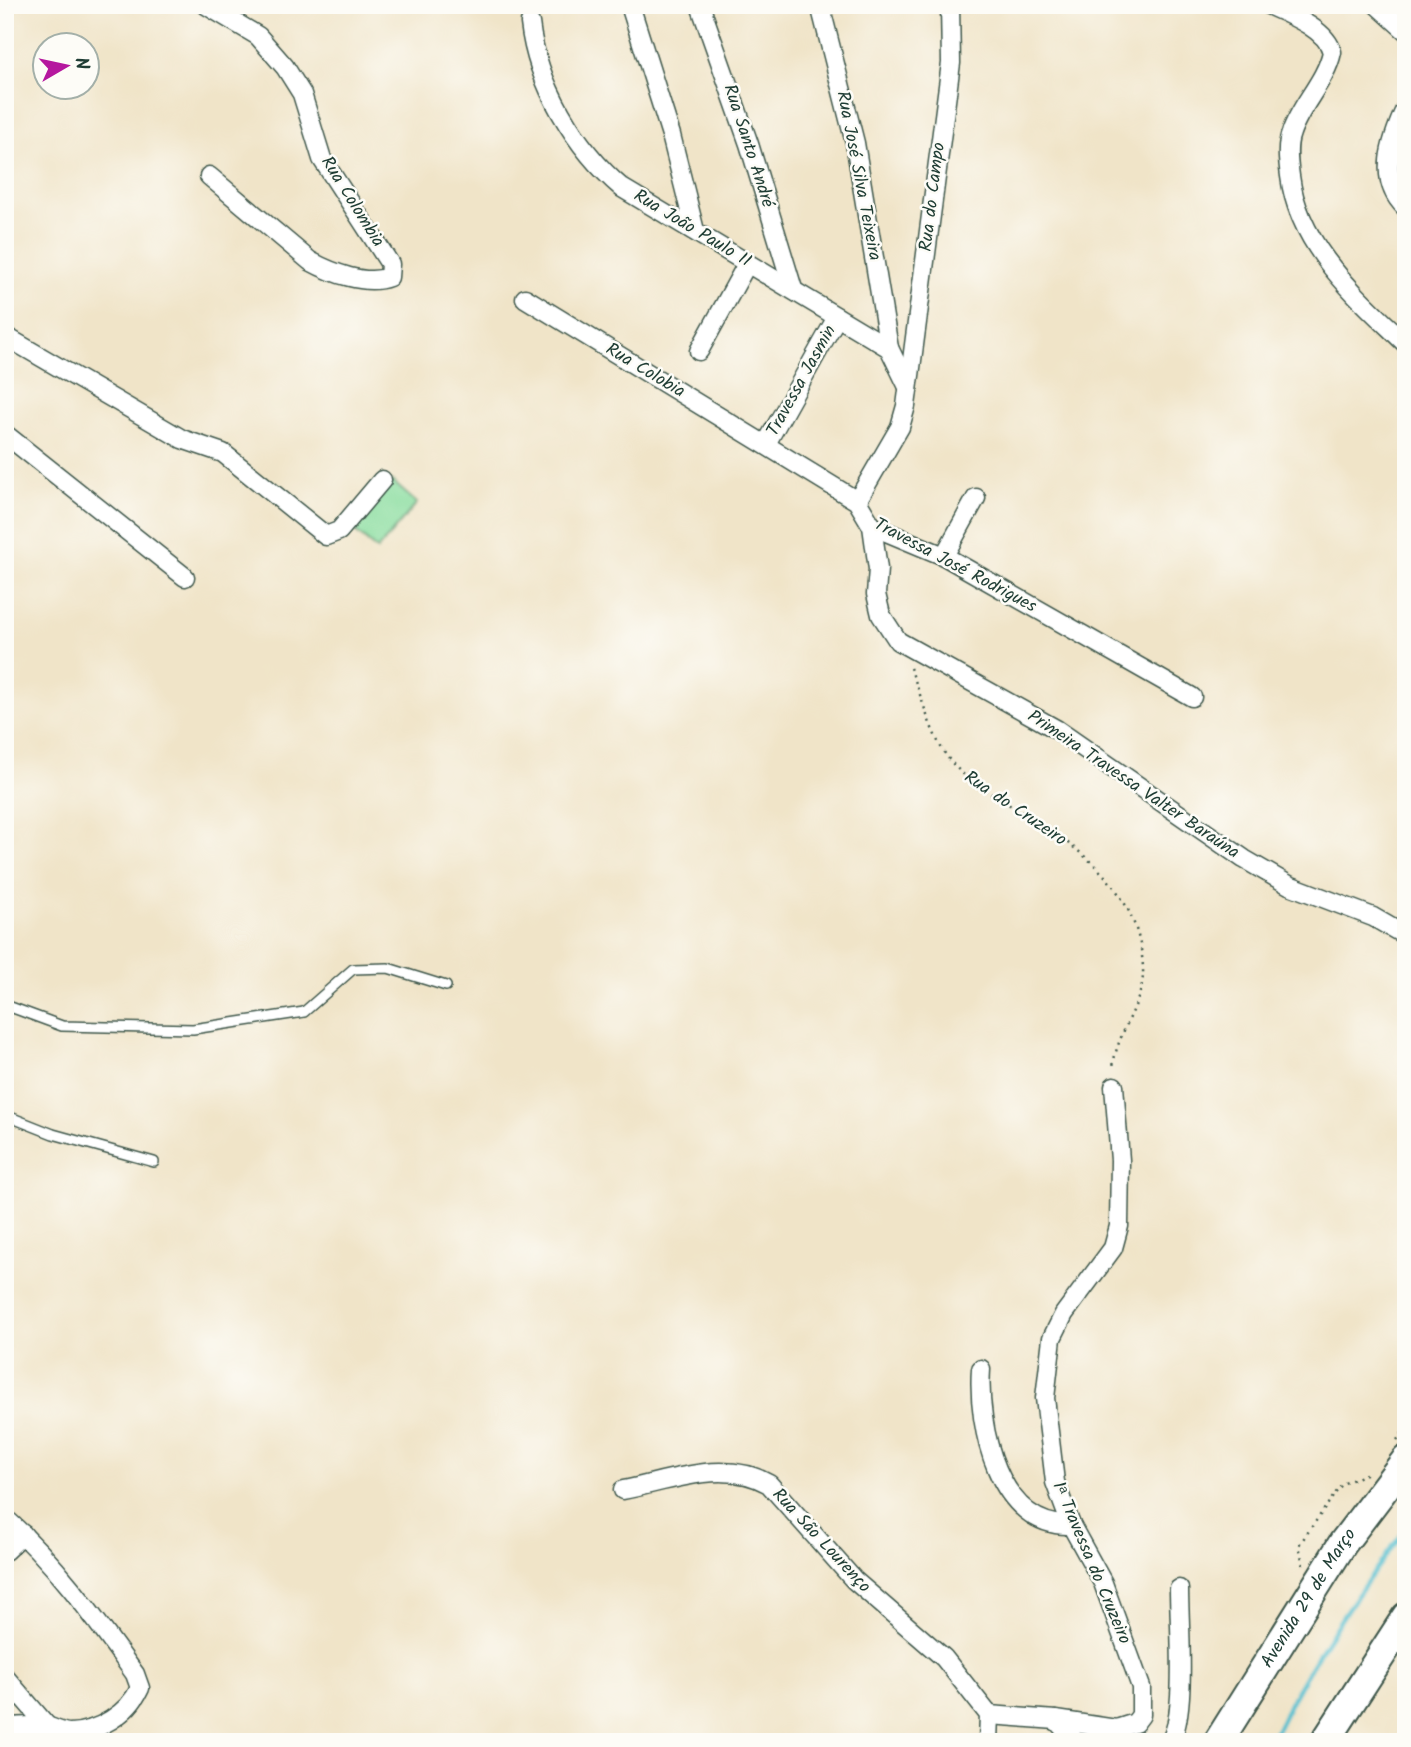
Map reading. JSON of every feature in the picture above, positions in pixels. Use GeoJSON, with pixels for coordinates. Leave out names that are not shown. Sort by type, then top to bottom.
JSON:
{"type":"FeatureCollection","features":[{"type":"Feature","properties":{"kind":"main road","name":"Avenida 29 de Março"},"geometry":{"type":"LineString","coordinates":[[1218,1742],[1343,1543],[1406,1460]]}},
{"type":"Feature","properties":{"kind":"main road"},"geometry":{"type":"LineString","coordinates":[[1325,1742],[1406,1618]]}},
{"type":"Feature","properties":{"kind":"street","name":"Rua Colombia"},"geometry":{"type":"LineString","coordinates":[[206,5],[258,36],[285,67],[302,93],[322,159],[390,264],[389,277],[369,280],[326,270],[310,261],[209,176]]}},
{"type":"Feature","properties":{"kind":"street"},"geometry":{"type":"LineString","coordinates":[[630,5],[671,135],[695,231]]}},
{"type":"Feature","properties":{"kind":"street","name":"Rua Santo André"},"geometry":{"type":"LineString","coordinates":[[700,5],[749,144],[793,289]]}},
{"type":"Feature","properties":{"kind":"street","name":"Rua José Silva Teixeira"},"geometry":{"type":"LineString","coordinates":[[820,5],[855,143],[889,348]]}},
{"type":"Feature","properties":{"kind":"street","name":"Rua do Campo"},"geometry":{"type":"LineString","coordinates":[[857,501],[900,427],[908,387],[951,63],[950,5]]}},
{"type":"Feature","properties":{"kind":"street"},"geometry":{"type":"LineString","coordinates":[[1268,5],[1319,33],[1327,39],[1332,52],[1290,133],[1288,158],[1299,213],[1313,243],[1336,275],[1406,345]]}},
{"type":"Feature","properties":{"kind":"street"},"geometry":{"type":"LineString","coordinates":[[1377,5],[1406,31]]}},
{"type":"Feature","properties":{"kind":"street","name":"Rua João Paulo II"},"geometry":{"type":"LineString","coordinates":[[530,23],[533,51],[547,88],[592,158],[622,188],[889,348]]}},
{"type":"Feature","properties":{"kind":"street"},"geometry":{"type":"LineString","coordinates":[[1406,107],[1387,161],[1394,194],[1406,208]]}},
{"type":"Feature","properties":{"kind":"street"},"geometry":{"type":"LineString","coordinates":[[699,351],[747,264]]}},
{"type":"Feature","properties":{"kind":"street","name":"Rua Colobia"},"geometry":{"type":"LineString","coordinates":[[525,298],[766,444]]}},
{"type":"Feature","properties":{"kind":"street","name":"Travessa Jasmin"},"geometry":{"type":"LineString","coordinates":[[766,444],[837,317]]}},
{"type":"Feature","properties":{"kind":"street"},"geometry":{"type":"LineString","coordinates":[[5,335],[56,368],[182,439],[223,453],[326,536],[339,531],[382,480]]}},
{"type":"Feature","properties":{"kind":"street"},"geometry":{"type":"LineString","coordinates":[[889,348],[908,387]]}},
{"type":"Feature","properties":{"kind":"street"},"geometry":{"type":"LineString","coordinates":[[7,439],[185,577]]}},
{"type":"Feature","properties":{"kind":"street","name":"Travessa José Rodrigues"},"geometry":{"type":"LineString","coordinates":[[766,444],[857,501],[872,526],[944,556],[1192,697]]}},
{"type":"Feature","properties":{"kind":"street"},"geometry":{"type":"LineString","coordinates":[[944,556],[976,498]]}},
{"type":"Feature","properties":{"kind":"street","name":"Primeira Travessa Valter Baraúna"},"geometry":{"type":"LineString","coordinates":[[872,526],[878,569],[876,594],[881,615],[898,641],[1056,729],[1244,859],[1289,885],[1373,917],[1406,936]]}},
{"type":"Feature","properties":{"kind":"street","name":"1ᵃ Travessa do Cruzeiro"},"geometry":{"type":"LineString","coordinates":[[1056,1720],[1125,1728],[1135,1723],[1141,1715],[1143,1703],[1141,1687],[1103,1583],[1071,1525],[1055,1482],[1047,1434],[1047,1365],[1052,1338],[1064,1314],[1113,1248],[1119,1226],[1120,1160],[1114,1086]]}},
{"type":"Feature","properties":{"kind":"street"},"geometry":{"type":"LineString","coordinates":[[981,1369],[979,1399],[988,1448],[1015,1501],[1052,1526],[1071,1525]]}},
{"type":"Feature","properties":{"kind":"street","name":"Rua São Lourenço"},"geometry":{"type":"LineString","coordinates":[[623,1490],[727,1471],[755,1476],[769,1484],[854,1580],[944,1658],[989,1715]]}},
{"type":"Feature","properties":{"kind":"street"},"geometry":{"type":"LineString","coordinates":[[5,1518],[23,1534],[79,1599],[135,1674],[140,1688],[135,1699],[124,1709],[107,1723],[90,1730],[67,1733],[48,1727],[5,1728]]}},
{"type":"Feature","properties":{"kind":"street"},"geometry":{"type":"LineString","coordinates":[[5,1551],[23,1534]]}},
{"type":"Feature","properties":{"kind":"street"},"geometry":{"type":"LineString","coordinates":[[1170,1742],[1175,1734],[1179,1698],[1179,1589]]}},
{"type":"Feature","properties":{"kind":"street"},"geometry":{"type":"LineString","coordinates":[[5,1677],[48,1727]]}},
{"type":"Feature","properties":{"kind":"street"},"geometry":{"type":"LineString","coordinates":[[988,1742],[989,1715],[1056,1720],[1076,1742]]}},
{"type":"Feature","properties":{"kind":"lane"},"geometry":{"type":"LineString","coordinates":[[5,1005],[62,1026],[193,1029],[304,1012],[353,969],[388,968],[446,986]]}},
{"type":"Feature","properties":{"kind":"lane"},"geometry":{"type":"LineString","coordinates":[[5,1115],[53,1134],[154,1162]]}},
{"type":"Feature","properties":{"kind":"path","name":"Rua do Cruzeiro"},"geometry":{"type":"LineString","coordinates":[[898,641],[950,761],[964,776],[1044,825],[1109,878],[1124,899],[1135,923],[1143,971],[1140,993],[1118,1044],[1113,1065],[1114,1086]]}},
{"type":"Feature","properties":{"kind":"green space"},"geometry":{"type":"Polygon","coordinates":[[[392,481],[417,503],[377,550],[352,529],[392,481]]]}},
{"type":"Feature","properties":{"kind":"waterway"},"geometry":{"type":"LineString","coordinates":[[1271,1742],[1332,1632],[1406,1529]]}}]}
